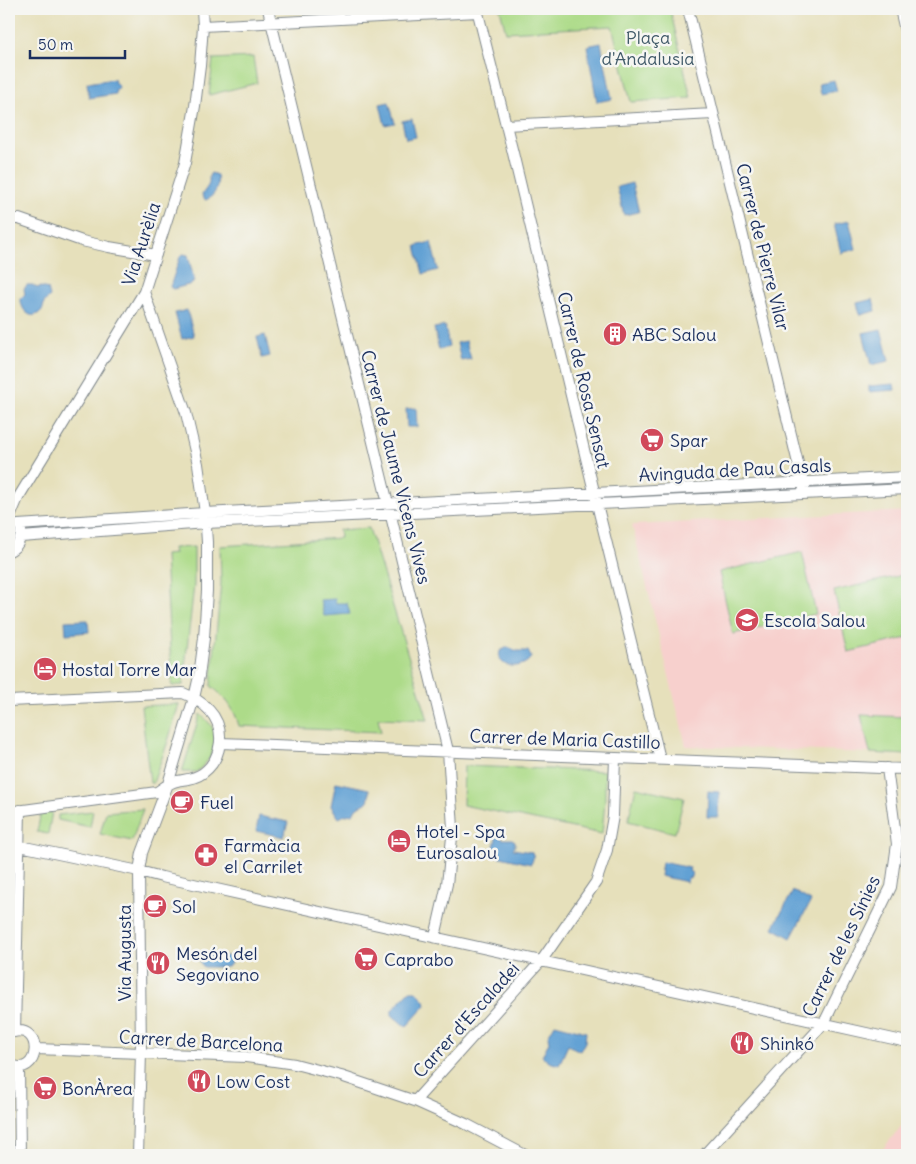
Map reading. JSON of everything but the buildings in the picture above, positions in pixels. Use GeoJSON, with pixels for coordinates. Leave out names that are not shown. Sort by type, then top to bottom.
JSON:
{"type":"FeatureCollection","features":[{"type":"Feature","properties":{"kind":"street","name":"Via Aurèlia"},"geometry":{"type":"LineString","coordinates":[[18,525],[15,520],[9,517],[18,498],[144,292],[184,162],[195,106],[200,66],[203,26],[202,9]]}},
{"type":"Feature","properties":{"kind":"street","name":"Carrer de Jaume Vicens Vives"},"geometry":{"type":"LineString","coordinates":[[268,9],[448,751],[453,828],[447,884],[435,937]]}},
{"type":"Feature","properties":{"kind":"street","name":"Carrer de Pierre Vilar"},"geometry":{"type":"LineString","coordinates":[[688,9],[806,493]]}},
{"type":"Feature","properties":{"kind":"street"},"geometry":{"type":"LineString","coordinates":[[900,9],[907,39]]}},
{"type":"Feature","properties":{"kind":"street"},"geometry":{"type":"LineString","coordinates":[[203,26],[478,11]]}},
{"type":"Feature","properties":{"kind":"street","name":"Carrer de Rosa Sensat"},"geometry":{"type":"LineString","coordinates":[[478,11],[660,759]]}},
{"type":"Feature","properties":{"kind":"street"},"geometry":{"type":"LineString","coordinates":[[506,125],[713,114]]}},
{"type":"Feature","properties":{"kind":"street"},"geometry":{"type":"LineString","coordinates":[[9,219],[19,220],[82,241],[156,255]]}},
{"type":"Feature","properties":{"kind":"street","name":"Via Augusta"},"geometry":{"type":"LineString","coordinates":[[138,1155],[140,1053],[139,871],[142,853],[168,784],[194,698],[204,637],[207,591],[207,542],[198,464],[186,413],[144,292]]}},
{"type":"Feature","properties":{"kind":"street","name":"Avinguda de Pau Casals"},"geometry":{"type":"LineString","coordinates":[[390,509],[594,493],[907,477]]}},
{"type":"Feature","properties":{"kind":"street","name":"Avinguda de Pau Casals"},"geometry":{"type":"LineString","coordinates":[[205,518],[390,509],[597,504],[907,489]]}},
{"type":"Feature","properties":{"kind":"street"},"geometry":{"type":"LineString","coordinates":[[9,551],[16,547],[21,537],[21,530],[18,525],[205,518]]}},
{"type":"Feature","properties":{"kind":"street"},"geometry":{"type":"LineString","coordinates":[[21,537],[205,518]]}},
{"type":"Feature","properties":{"kind":"street"},"geometry":{"type":"LineString","coordinates":[[9,701],[183,693],[194,698],[214,715],[220,731],[220,743],[215,759],[204,772],[194,778],[168,784],[157,792],[9,812]]}},
{"type":"Feature","properties":{"kind":"street","name":"Carrer de Maria Castillo"},"geometry":{"type":"LineString","coordinates":[[220,743],[907,769]]}},
{"type":"Feature","properties":{"kind":"street","name":"Carrer d'Escaladei"},"geometry":{"type":"LineString","coordinates":[[415,1101],[542,960],[596,882],[607,850],[613,816],[615,758]]}},
{"type":"Feature","properties":{"kind":"street","name":"Carrer de les Sínies"},"geometry":{"type":"LineString","coordinates":[[704,1155],[824,1023],[887,896],[892,881],[896,844],[887,768]]}},
{"type":"Feature","properties":{"kind":"street"},"geometry":{"type":"LineString","coordinates":[[20,810],[20,846],[13,930],[12,1033],[25,1033],[30,1036],[36,1049],[32,1060],[24,1066],[14,1065],[20,1155]]}},
{"type":"Feature","properties":{"kind":"street"},"geometry":{"type":"LineString","coordinates":[[9,839],[20,846],[907,1042]]}},
{"type":"Feature","properties":{"kind":"street","name":"Carrer de Barcelona"},"geometry":{"type":"LineString","coordinates":[[36,1049],[246,1057],[295,1064],[341,1076],[415,1101],[466,1124],[518,1154]]}},
{"type":"Feature","properties":{"kind":"shaded area","name":"Escola Salou"},"geometry":{"type":"Polygon","coordinates":[[[907,511],[907,717],[861,715],[870,753],[686,746],[632,525],[907,511]]]}},
{"type":"Feature","properties":{"kind":"shaded area"},"geometry":{"type":"Polygon","coordinates":[[[907,1119],[907,1155],[878,1155],[907,1119]]]}},
{"type":"Feature","properties":{"kind":"green space","name":"Plaça d'Andalusia"},"geometry":{"type":"Polygon","coordinates":[[[500,9],[670,9],[691,98],[631,102],[612,26],[506,32],[500,9]]]}},
{"type":"Feature","properties":{"kind":"green space"},"geometry":{"type":"Polygon","coordinates":[[[253,57],[257,83],[209,95],[213,59],[253,57]]]}},
{"type":"Feature","properties":{"kind":"green space"},"geometry":{"type":"Polygon","coordinates":[[[369,528],[428,720],[378,718],[381,732],[239,726],[229,704],[211,686],[221,583],[220,546],[340,538],[339,530],[369,528]]]}},
{"type":"Feature","properties":{"kind":"green space"},"geometry":{"type":"Polygon","coordinates":[[[194,547],[194,585],[183,685],[172,686],[165,555],[174,554],[173,548],[194,547]]]}},
{"type":"Feature","properties":{"kind":"green space"},"geometry":{"type":"Polygon","coordinates":[[[802,552],[816,614],[733,634],[719,572],[802,552]]]}},
{"type":"Feature","properties":{"kind":"green space"},"geometry":{"type":"Polygon","coordinates":[[[907,574],[907,638],[848,652],[834,591],[907,574]]]}},
{"type":"Feature","properties":{"kind":"green space"},"geometry":{"type":"Polygon","coordinates":[[[179,704],[153,783],[150,783],[141,706],[179,704]]]}},
{"type":"Feature","properties":{"kind":"green space"},"geometry":{"type":"Polygon","coordinates":[[[200,714],[211,725],[214,732],[215,745],[210,757],[196,772],[182,772],[200,714]]]}},
{"type":"Feature","properties":{"kind":"green space"},"geometry":{"type":"Polygon","coordinates":[[[861,715],[907,717],[907,755],[870,753],[861,715]]]}},
{"type":"Feature","properties":{"kind":"green space"},"geometry":{"type":"Polygon","coordinates":[[[464,766],[605,771],[602,834],[463,805],[464,766]]]}},
{"type":"Feature","properties":{"kind":"green space"},"geometry":{"type":"Polygon","coordinates":[[[636,787],[684,798],[675,833],[628,821],[636,787]]]}},
{"type":"Feature","properties":{"kind":"green space"},"geometry":{"type":"Polygon","coordinates":[[[143,809],[132,841],[100,834],[106,812],[143,809]]]}},
{"type":"Feature","properties":{"kind":"green space"},"geometry":{"type":"Polygon","coordinates":[[[93,811],[90,827],[58,820],[58,815],[93,811]]]}},
{"type":"Feature","properties":{"kind":"green space"},"geometry":{"type":"Polygon","coordinates":[[[41,812],[52,812],[48,834],[37,832],[41,812]]]}},
{"type":"Feature","properties":{"kind":"water"},"geometry":{"type":"Polygon","coordinates":[[[601,43],[612,99],[597,102],[587,46],[601,43]]]}},
{"type":"Feature","properties":{"kind":"water"},"geometry":{"type":"Polygon","coordinates":[[[114,79],[115,83],[119,86],[115,90],[116,94],[89,98],[87,83],[114,79]]]}},
{"type":"Feature","properties":{"kind":"water"},"geometry":{"type":"Polygon","coordinates":[[[834,80],[837,91],[821,94],[819,83],[834,80]]]}},
{"type":"Feature","properties":{"kind":"water"},"geometry":{"type":"Polygon","coordinates":[[[389,102],[395,123],[385,125],[380,104],[389,102]]]}},
{"type":"Feature","properties":{"kind":"water"},"geometry":{"type":"Polygon","coordinates":[[[412,119],[416,137],[406,139],[402,121],[412,119]]]}},
{"type":"Feature","properties":{"kind":"water"},"geometry":{"type":"Polygon","coordinates":[[[211,173],[217,175],[218,183],[212,196],[206,200],[202,195],[209,184],[211,173]]]}},
{"type":"Feature","properties":{"kind":"water"},"geometry":{"type":"Polygon","coordinates":[[[632,183],[639,212],[624,215],[617,187],[632,183]]]}},
{"type":"Feature","properties":{"kind":"water"},"geometry":{"type":"Polygon","coordinates":[[[849,221],[856,249],[841,253],[834,224],[849,221]]]}},
{"type":"Feature","properties":{"kind":"water"},"geometry":{"type":"Polygon","coordinates":[[[431,242],[438,270],[423,274],[416,246],[431,242]]]}},
{"type":"Feature","properties":{"kind":"water"},"geometry":{"type":"Polygon","coordinates":[[[183,254],[188,255],[194,280],[192,284],[173,289],[170,287],[180,257],[183,254]]]}},
{"type":"Feature","properties":{"kind":"water"},"geometry":{"type":"Polygon","coordinates":[[[27,285],[48,289],[50,297],[38,314],[31,315],[22,307],[21,298],[25,294],[24,289],[27,285]]]}},
{"type":"Feature","properties":{"kind":"water"},"geometry":{"type":"Polygon","coordinates":[[[873,299],[876,311],[860,315],[857,303],[873,299]]]}},
{"type":"Feature","properties":{"kind":"water"},"geometry":{"type":"Polygon","coordinates":[[[187,310],[194,336],[182,339],[175,313],[187,310]]]}},
{"type":"Feature","properties":{"kind":"water"},"geometry":{"type":"Polygon","coordinates":[[[445,326],[449,347],[439,350],[434,328],[445,326]]]}},
{"type":"Feature","properties":{"kind":"water"},"geometry":{"type":"Polygon","coordinates":[[[881,329],[889,361],[871,365],[863,333],[881,329]]]}},
{"type":"Feature","properties":{"kind":"water"},"geometry":{"type":"Polygon","coordinates":[[[265,335],[270,356],[262,358],[257,337],[265,335]]]}},
{"type":"Feature","properties":{"kind":"water"},"geometry":{"type":"Polygon","coordinates":[[[466,341],[471,359],[461,361],[457,343],[466,341]]]}},
{"type":"Feature","properties":{"kind":"water"},"geometry":{"type":"Polygon","coordinates":[[[894,384],[895,390],[869,392],[869,386],[894,384]]]}},
{"type":"Feature","properties":{"kind":"water"},"geometry":{"type":"Polygon","coordinates":[[[416,408],[417,427],[407,427],[406,409],[416,408]]]}},
{"type":"Feature","properties":{"kind":"water"},"geometry":{"type":"Polygon","coordinates":[[[335,599],[336,603],[347,603],[350,614],[324,616],[320,600],[335,599]]]}},
{"type":"Feature","properties":{"kind":"water"},"geometry":{"type":"Polygon","coordinates":[[[88,620],[89,632],[66,634],[65,621],[88,620]]]}},
{"type":"Feature","properties":{"kind":"water"},"geometry":{"type":"Polygon","coordinates":[[[508,647],[516,651],[528,651],[531,657],[528,661],[517,666],[506,665],[502,662],[500,651],[508,647]]]}},
{"type":"Feature","properties":{"kind":"water"},"geometry":{"type":"Polygon","coordinates":[[[336,782],[369,789],[368,800],[356,808],[353,814],[339,818],[331,806],[336,782]]]}},
{"type":"Feature","properties":{"kind":"water"},"geometry":{"type":"Polygon","coordinates":[[[708,791],[719,792],[718,817],[707,817],[708,791]]]}},
{"type":"Feature","properties":{"kind":"water"},"geometry":{"type":"Polygon","coordinates":[[[259,816],[288,822],[284,837],[256,831],[259,816]]]}},
{"type":"Feature","properties":{"kind":"water"},"geometry":{"type":"Polygon","coordinates":[[[498,836],[515,841],[513,849],[531,852],[533,859],[531,864],[492,855],[498,836]]]}},
{"type":"Feature","properties":{"kind":"water"},"geometry":{"type":"Polygon","coordinates":[[[662,862],[690,868],[691,877],[688,878],[687,882],[660,876],[662,862]]]}},
{"type":"Feature","properties":{"kind":"water"},"geometry":{"type":"Polygon","coordinates":[[[793,891],[811,901],[791,938],[773,928],[793,891]]]}},
{"type":"Feature","properties":{"kind":"water"},"geometry":{"type":"Polygon","coordinates":[[[201,955],[227,956],[230,958],[231,963],[228,967],[203,967],[199,961],[201,955]]]}},
{"type":"Feature","properties":{"kind":"water"},"geometry":{"type":"Polygon","coordinates":[[[410,991],[416,991],[425,1000],[426,1005],[405,1026],[392,1015],[392,1010],[410,991]]]}},
{"type":"Feature","properties":{"kind":"water"},"geometry":{"type":"Polygon","coordinates":[[[555,1024],[586,1032],[585,1042],[580,1051],[568,1045],[559,1065],[549,1062],[542,1056],[549,1042],[548,1036],[555,1024]]]}},
{"type":"Feature","properties":{"kind":"place","name":"ABC Salou"},"geometry":{"type":"Point","coordinates":[615,334]}},
{"type":"Feature","properties":{"kind":"place","name":"Spar"},"geometry":{"type":"Point","coordinates":[652,440]}},
{"type":"Feature","properties":{"kind":"place","name":"Escola Salou"},"geometry":{"type":"Point","coordinates":[747,620]}},
{"type":"Feature","properties":{"kind":"place","name":"Hostal Torre Mar"},"geometry":{"type":"Point","coordinates":[45,669]}},
{"type":"Feature","properties":{"kind":"place","name":"Fuel"},"geometry":{"type":"Point","coordinates":[182,802]}},
{"type":"Feature","properties":{"kind":"place","name":"Hotel - Spa Eurosalou"},"geometry":{"type":"Point","coordinates":[399,841]}},
{"type":"Feature","properties":{"kind":"place","name":"Farmàcia el Carrilet"},"geometry":{"type":"Point","coordinates":[206,855]}},
{"type":"Feature","properties":{"kind":"place","name":"Sol"},"geometry":{"type":"Point","coordinates":[155,906]}},
{"type":"Feature","properties":{"kind":"place","name":"Caprabo"},"geometry":{"type":"Point","coordinates":[366,959]}},
{"type":"Feature","properties":{"kind":"place","name":"Mesón del Segoviano"},"geometry":{"type":"Point","coordinates":[158,963]}},
{"type":"Feature","properties":{"kind":"place","name":"Shinkó"},"geometry":{"type":"Point","coordinates":[742,1043]}},
{"type":"Feature","properties":{"kind":"place","name":"Low Cost"},"geometry":{"type":"Point","coordinates":[199,1081]}},
{"type":"Feature","properties":{"kind":"place","name":"BonÀrea"},"geometry":{"type":"Point","coordinates":[45,1088]}}]}
